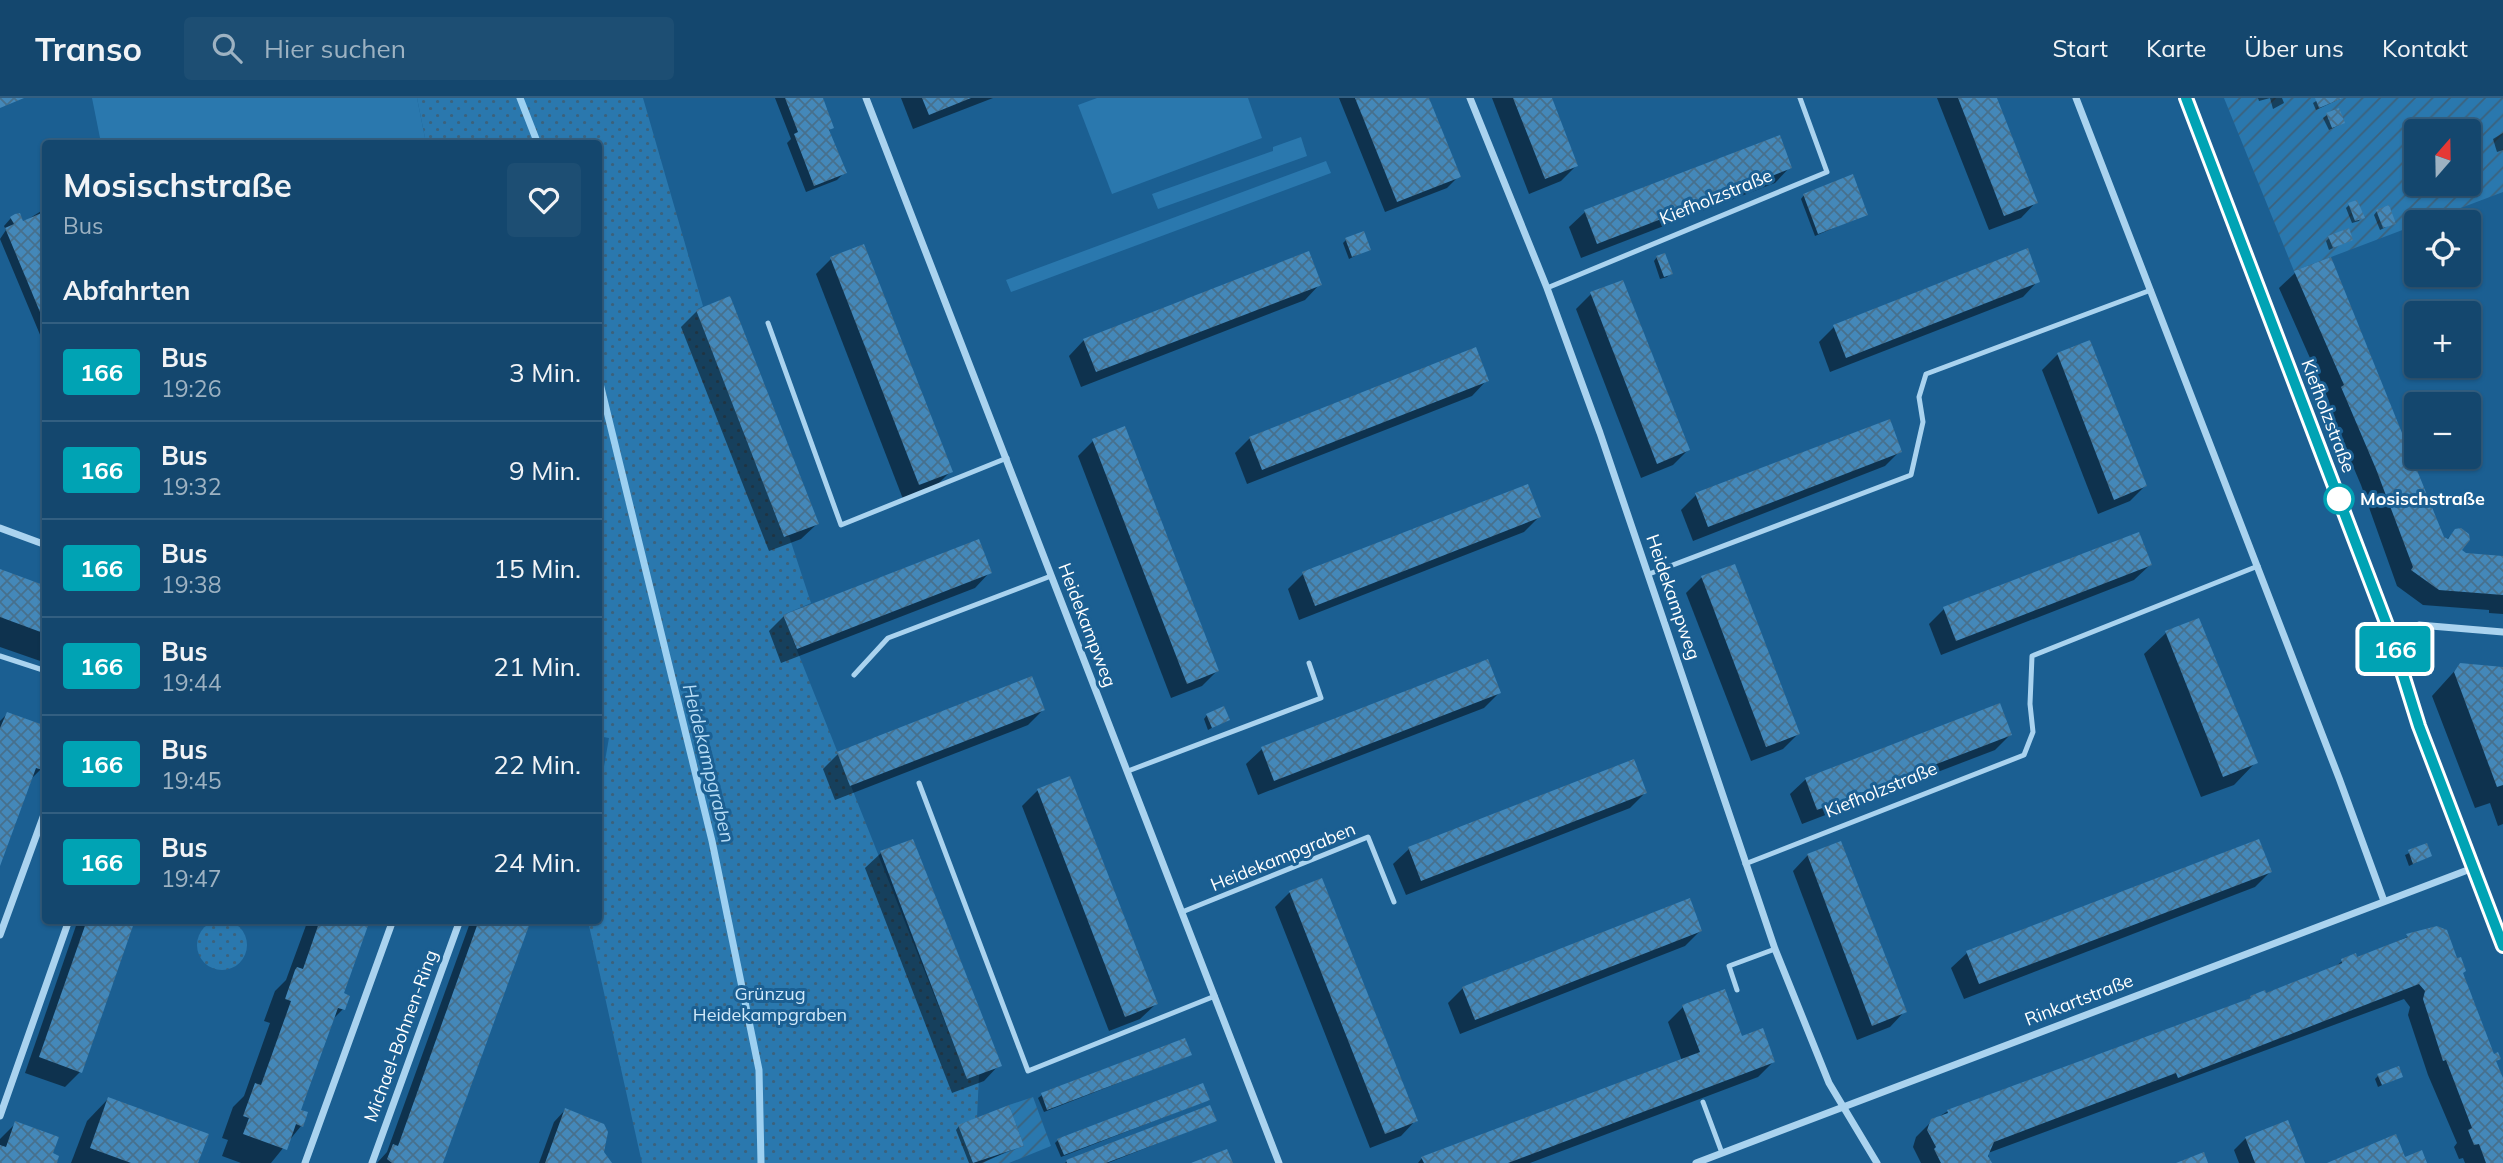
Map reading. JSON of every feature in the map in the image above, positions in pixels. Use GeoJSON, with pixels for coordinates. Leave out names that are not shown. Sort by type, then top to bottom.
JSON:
{"type":"FeatureCollection","features":[{"type":"Feature","properties":{"kind":"street","name":"Heidekampweg"},"geometry":{"type":"LineString","coordinates":[[866,98],[1279,1163]]}},
{"type":"Feature","properties":{"kind":"street","name":"Heidekampweg"},"geometry":{"type":"LineString","coordinates":[[1470,98],[1546,288],[1649,574],[1775,950],[1829,1083],[1877,1163]]}},
{"type":"Feature","properties":{"kind":"street"},"geometry":{"type":"LineString","coordinates":[[2076,98],[2258,566],[2384,901]]}},
{"type":"Feature","properties":{"kind":"street","name":"Kiefholzstraße"},"geometry":{"type":"LineString","coordinates":[[2186,98],[2390,633],[2419,726],[2503,946]]}},
{"type":"Feature","properties":{"kind":"street"},"geometry":{"type":"LineString","coordinates":[[0,528],[42,544]]}},
{"type":"Feature","properties":{"kind":"street"},"geometry":{"type":"LineString","coordinates":[[2390,633],[2419,625],[2503,632]]}},
{"type":"Feature","properties":{"kind":"street"},"geometry":{"type":"LineString","coordinates":[[0,935],[42,820]]}},
{"type":"Feature","properties":{"kind":"street","name":"Rinkartstraße"},"geometry":{"type":"LineString","coordinates":[[1696,1163],[2473,868]]}},
{"type":"Feature","properties":{"kind":"street"},"geometry":{"type":"LineString","coordinates":[[0,1116],[68,924]]}},
{"type":"Feature","properties":{"kind":"street"},"geometry":{"type":"LineString","coordinates":[[305,1163],[392,924]]}},
{"type":"Feature","properties":{"kind":"street","name":"Michael-Bohnen-Ring"},"geometry":{"type":"LineString","coordinates":[[372,1163],[459,924]]}},
{"type":"Feature","properties":{"kind":"lane","name":"Kiefholzstraße"},"geometry":{"type":"LineString","coordinates":[[1546,288],[1828,172],[1800,98]]}},
{"type":"Feature","properties":{"kind":"lane"},"geometry":{"type":"LineString","coordinates":[[1649,574],[1911,475],[1923,422],[1919,397],[1926,373],[2151,290]]}},
{"type":"Feature","properties":{"kind":"lane"},"geometry":{"type":"LineString","coordinates":[[768,323],[841,525],[1007,458]]}},
{"type":"Feature","properties":{"kind":"lane","name":"Kiefholzstraße"},"geometry":{"type":"LineString","coordinates":[[1745,864],[2024,755],[2034,732],[2030,704],[2032,656],[2258,566]]}},
{"type":"Feature","properties":{"kind":"lane"},"geometry":{"type":"LineString","coordinates":[[853,675],[888,638],[1051,576]]}},
{"type":"Feature","properties":{"kind":"lane"},"geometry":{"type":"LineString","coordinates":[[0,656],[42,670]]}},
{"type":"Feature","properties":{"kind":"lane"},"geometry":{"type":"LineString","coordinates":[[1128,771],[1321,698],[1309,663]]}},
{"type":"Feature","properties":{"kind":"lane"},"geometry":{"type":"LineString","coordinates":[[919,783],[1028,1072],[1215,996]]}},
{"type":"Feature","properties":{"kind":"lane","name":"Heidekampgraben"},"geometry":{"type":"LineString","coordinates":[[1182,912],[1368,837],[1394,902]]}},
{"type":"Feature","properties":{"kind":"lane"},"geometry":{"type":"LineString","coordinates":[[1737,990],[1729,966],[1775,950]]}},
{"type":"Feature","properties":{"kind":"lane"},"geometry":{"type":"LineString","coordinates":[[0,1087],[9,1091]]}},
{"type":"Feature","properties":{"kind":"lane"},"geometry":{"type":"LineString","coordinates":[[1703,1102],[1722,1153]]}},
{"type":"Feature","properties":{"kind":"green space"},"geometry":{"type":"Polygon","coordinates":[[[92,98],[417,98],[425,140],[100,140],[92,98]]]}},
{"type":"Feature","properties":{"kind":"green space","name":"Grünzug Heidekampgraben"},"geometry":{"type":"Polygon","coordinates":[[[417,98],[643,98],[703,306],[696,310],[784,537],[789,536],[811,603],[783,615],[967,1078],[979,1075],[977,1118],[959,1125],[973,1163],[642,1163],[589,924],[602,924],[602,778],[609,738],[602,737],[602,140],[425,140],[417,98]]]}},
{"type":"Feature","properties":{"kind":"green space"},"geometry":{"type":"Polygon","coordinates":[[[1097,98],[1248,98],[1262,138],[1112,194],[1078,105],[1097,98]]]}},
{"type":"Feature","properties":{"kind":"green space"},"geometry":{"type":"Polygon","coordinates":[[[2224,98],[2503,98],[2503,192],[2455,210],[2404,210],[2404,229],[2294,271],[2224,98]]]}},
{"type":"Feature","properties":{"kind":"green space"},"geometry":{"type":"Polygon","coordinates":[[[1301,137],[1307,156],[1158,209],[1152,194],[1273,151],[1273,147],[1301,137]]]}},
{"type":"Feature","properties":{"kind":"green space"},"geometry":{"type":"Polygon","coordinates":[[[1326,161],[1331,173],[1011,292],[1006,280],[1326,161]]]}},
{"type":"Feature","properties":{"kind":"green space"},"geometry":{"type":"Polygon","coordinates":[[[209,924],[235,924],[240,927],[245,936],[245,954],[240,963],[231,968],[213,968],[204,963],[199,954],[199,936],[204,927],[209,924]]]}},
{"type":"Feature","properties":{"kind":"green space"},"geometry":{"type":"Polygon","coordinates":[[[1033,1097],[1051,1146],[1009,1163],[980,1163],[1024,1146],[1009,1105],[1033,1097]]]}},
{"type":"Feature","properties":{"kind":"building"},"geometry":{"type":"Polygon","coordinates":[[[0,98],[24,98],[0,108],[0,98]]]}},
{"type":"Feature","properties":{"kind":"building"},"geometry":{"type":"Polygon","coordinates":[[[785,98],[823,98],[834,128],[829,130],[847,173],[814,186],[794,134],[798,132],[785,98]]]}},
{"type":"Feature","properties":{"kind":"building"},"geometry":{"type":"Polygon","coordinates":[[[922,98],[971,98],[929,115],[922,98]]]}},
{"type":"Feature","properties":{"kind":"building"},"geometry":{"type":"Polygon","coordinates":[[[1355,98],[1429,98],[1461,177],[1397,202],[1355,98]]]}},
{"type":"Feature","properties":{"kind":"building"},"geometry":{"type":"Polygon","coordinates":[[[1513,98],[1552,98],[1578,166],[1545,179],[1513,98]]]}},
{"type":"Feature","properties":{"kind":"building"},"geometry":{"type":"Polygon","coordinates":[[[1958,98],[1997,98],[2038,203],[2004,216],[1958,98]]]}},
{"type":"Feature","properties":{"kind":"building"},"geometry":{"type":"Polygon","coordinates":[[[2315,98],[2343,98],[2319,108],[2315,98]]]}},
{"type":"Feature","properties":{"kind":"building"},"geometry":{"type":"Polygon","coordinates":[[[2339,108],[2345,123],[2332,128],[2326,113],[2339,108]]]}},
{"type":"Feature","properties":{"kind":"building"},"geometry":{"type":"Polygon","coordinates":[[[1780,135],[1792,168],[1597,244],[1584,210],[1780,135]]]}},
{"type":"Feature","properties":{"kind":"building"},"geometry":{"type":"Polygon","coordinates":[[[1853,174],[1868,215],[1818,234],[1803,194],[1853,174]]]}},
{"type":"Feature","properties":{"kind":"building"},"geometry":{"type":"Polygon","coordinates":[[[2357,200],[2365,218],[2355,221],[2348,203],[2357,200]]]}},
{"type":"Feature","properties":{"kind":"building"},"geometry":{"type":"Polygon","coordinates":[[[2389,205],[2396,224],[2383,228],[2376,210],[2389,205]]]}},
{"type":"Feature","properties":{"kind":"building"},"geometry":{"type":"Polygon","coordinates":[[[20,213],[23,221],[42,213],[42,317],[5,228],[14,224],[10,217],[15,214],[20,213]]]}},
{"type":"Feature","properties":{"kind":"building"},"geometry":{"type":"Polygon","coordinates":[[[2349,228],[2353,240],[2333,248],[2328,236],[2349,228]]]}},
{"type":"Feature","properties":{"kind":"building"},"geometry":{"type":"Polygon","coordinates":[[[1364,231],[1371,250],[1352,257],[1345,238],[1364,231]]]}},
{"type":"Feature","properties":{"kind":"building"},"geometry":{"type":"Polygon","coordinates":[[[864,244],[953,472],[919,485],[830,257],[864,244]]]}},
{"type":"Feature","properties":{"kind":"building"},"geometry":{"type":"Polygon","coordinates":[[[2028,248],[2040,282],[1846,358],[1833,325],[2028,248]]]}},
{"type":"Feature","properties":{"kind":"building"},"geometry":{"type":"Polygon","coordinates":[[[1309,251],[1322,285],[1096,372],[1083,339],[1309,251]]]}},
{"type":"Feature","properties":{"kind":"building"},"geometry":{"type":"Polygon","coordinates":[[[1665,253],[1673,274],[1664,277],[1656,256],[1665,253]]]}},
{"type":"Feature","properties":{"kind":"building"},"geometry":{"type":"Polygon","coordinates":[[[2331,257],[2404,438],[2404,469],[2417,469],[2444,537],[2448,539],[2455,529],[2461,528],[2469,534],[2470,540],[2462,550],[2466,553],[2503,556],[2503,595],[2439,590],[2411,570],[2413,567],[2376,469],[2341,387],[2344,385],[2294,271],[2331,257]]]}},
{"type":"Feature","properties":{"kind":"building"},"geometry":{"type":"Polygon","coordinates":[[[1623,280],[1690,450],[1657,464],[1590,292],[1623,280]]]}},
{"type":"Feature","properties":{"kind":"building"},"geometry":{"type":"Polygon","coordinates":[[[730,296],[819,524],[784,537],[696,310],[730,296]]]}},
{"type":"Feature","properties":{"kind":"building"},"geometry":{"type":"Polygon","coordinates":[[[2090,340],[2147,486],[2114,500],[2057,353],[2090,340]]]}},
{"type":"Feature","properties":{"kind":"building"},"geometry":{"type":"Polygon","coordinates":[[[1476,347],[1489,381],[1262,470],[1249,437],[1476,347]]]}},
{"type":"Feature","properties":{"kind":"building"},"geometry":{"type":"Polygon","coordinates":[[[1890,419],[1902,452],[1708,527],[1695,493],[1890,419]]]}},
{"type":"Feature","properties":{"kind":"building"},"geometry":{"type":"Polygon","coordinates":[[[1125,426],[1219,671],[1187,684],[1092,439],[1125,426]]]}},
{"type":"Feature","properties":{"kind":"building"},"geometry":{"type":"Polygon","coordinates":[[[1528,484],[1541,517],[1315,606],[1302,572],[1528,484]]]}},
{"type":"Feature","properties":{"kind":"building"},"geometry":{"type":"Polygon","coordinates":[[[2139,532],[2152,565],[1956,641],[1943,607],[2139,532]]]}},
{"type":"Feature","properties":{"kind":"building"},"geometry":{"type":"Polygon","coordinates":[[[979,539],[992,573],[797,649],[783,615],[979,539]]]}},
{"type":"Feature","properties":{"kind":"building"},"geometry":{"type":"Polygon","coordinates":[[[1735,564],[1800,734],[1766,747],[1701,576],[1735,564]]]}},
{"type":"Feature","properties":{"kind":"building"},"geometry":{"type":"Polygon","coordinates":[[[0,569],[42,585],[42,633],[0,617],[0,569]]]}},
{"type":"Feature","properties":{"kind":"building"},"geometry":{"type":"Polygon","coordinates":[[[2199,618],[2258,763],[2223,777],[2165,631],[2199,618]]]}},
{"type":"Feature","properties":{"kind":"building"},"geometry":{"type":"Polygon","coordinates":[[[1488,659],[1501,693],[1274,781],[1261,747],[1488,659]]]}},
{"type":"Feature","properties":{"kind":"building"},"geometry":{"type":"Polygon","coordinates":[[[2460,663],[2503,667],[2503,785],[2497,787],[2454,672],[2460,663]]]}},
{"type":"Feature","properties":{"kind":"building"},"geometry":{"type":"Polygon","coordinates":[[[1032,676],[1045,710],[850,786],[837,752],[1032,676]]]}},
{"type":"Feature","properties":{"kind":"building"},"geometry":{"type":"Polygon","coordinates":[[[2000,703],[2012,735],[1817,810],[1805,778],[2000,703]]]}},
{"type":"Feature","properties":{"kind":"building"},"geometry":{"type":"Polygon","coordinates":[[[1224,706],[1230,720],[1212,728],[1206,714],[1224,706]]]}},
{"type":"Feature","properties":{"kind":"building"},"geometry":{"type":"Polygon","coordinates":[[[7,712],[42,725],[42,770],[36,768],[0,866],[0,728],[7,712]]]}},
{"type":"Feature","properties":{"kind":"building"},"geometry":{"type":"Polygon","coordinates":[[[1634,759],[1647,793],[1421,881],[1408,847],[1634,759]]]}},
{"type":"Feature","properties":{"kind":"building"},"geometry":{"type":"Polygon","coordinates":[[[1070,776],[1158,1004],[1125,1017],[1037,789],[1070,776]]]}},
{"type":"Feature","properties":{"kind":"building"},"geometry":{"type":"Polygon","coordinates":[[[913,839],[1002,1066],[967,1079],[880,851],[913,839]]]}},
{"type":"Feature","properties":{"kind":"building"},"geometry":{"type":"Polygon","coordinates":[[[2259,839],[2272,872],[1979,984],[1966,951],[2259,839]]]}},
{"type":"Feature","properties":{"kind":"building"},"geometry":{"type":"Polygon","coordinates":[[[1841,841],[1907,1012],[1872,1026],[1807,854],[1841,841]]]}},
{"type":"Feature","properties":{"kind":"building"},"geometry":{"type":"Polygon","coordinates":[[[2427,843],[2432,856],[2413,864],[2408,850],[2427,843]]]}},
{"type":"Feature","properties":{"kind":"building"},"geometry":{"type":"Polygon","coordinates":[[[1322,878],[1418,1121],[1385,1134],[1289,891],[1322,878]]]}},
{"type":"Feature","properties":{"kind":"building"},"geometry":{"type":"Polygon","coordinates":[[[1690,898],[1702,931],[1475,1020],[1462,987],[1690,898]]]}},
{"type":"Feature","properties":{"kind":"building"},"geometry":{"type":"Polygon","coordinates":[[[86,924],[134,924],[82,1073],[39,1057],[86,924]]]}},
{"type":"Feature","properties":{"kind":"building"},"geometry":{"type":"Polygon","coordinates":[[[319,924],[369,924],[344,993],[350,996],[345,1010],[338,1008],[301,1110],[308,1112],[303,1127],[296,1124],[287,1150],[243,1134],[249,1118],[243,1116],[255,1083],[261,1085],[291,1001],[285,999],[295,970],[297,967],[303,969],[319,924]]]}},
{"type":"Feature","properties":{"kind":"building"},"geometry":{"type":"Polygon","coordinates":[[[478,924],[530,924],[443,1163],[392,1163],[387,1159],[393,1144],[398,1146],[478,924]]]}},
{"type":"Feature","properties":{"kind":"building"},"geometry":{"type":"Polygon","coordinates":[[[2437,926],[2447,930],[2457,958],[2461,957],[2466,971],[2463,973],[2494,1054],[2498,1052],[2501,1059],[2496,1061],[2503,1078],[2503,1163],[2486,1163],[2479,1144],[2474,1145],[2468,1130],[2472,1128],[2446,1060],[2443,1061],[2423,999],[2425,991],[2419,984],[2178,1078],[2176,1073],[1994,1142],[1988,1156],[1992,1163],[1941,1163],[1934,1149],[1936,1147],[1927,1130],[1931,1119],[1948,1113],[1947,1110],[2251,998],[2250,996],[2265,990],[2266,993],[2342,963],[2341,959],[2356,953],[2357,957],[2408,937],[2406,934],[2437,926]]]}},
{"type":"Feature","properties":{"kind":"building"},"geometry":{"type":"Polygon","coordinates":[[[1725,989],[1742,1036],[1763,1028],[1775,1062],[1508,1163],[1424,1163],[1421,1157],[1700,1052],[1682,1005],[1725,989]]]}},
{"type":"Feature","properties":{"kind":"building"},"geometry":{"type":"Polygon","coordinates":[[[1185,1038],[1192,1055],[1047,1110],[1041,1093],[1185,1038]]]}},
{"type":"Feature","properties":{"kind":"building"},"geometry":{"type":"Polygon","coordinates":[[[2399,1066],[2403,1077],[2382,1085],[2377,1074],[2399,1066]]]}},
{"type":"Feature","properties":{"kind":"building"},"geometry":{"type":"Polygon","coordinates":[[[1203,1083],[1210,1100],[1064,1155],[1057,1139],[1203,1083]]]}},
{"type":"Feature","properties":{"kind":"building"},"geometry":{"type":"Polygon","coordinates":[[[108,1097],[209,1134],[198,1163],[131,1163],[90,1148],[108,1097]]]}},
{"type":"Feature","properties":{"kind":"building"},"geometry":{"type":"Polygon","coordinates":[[[1009,1105],[1024,1146],[973,1163],[958,1125],[1009,1105]]]}},
{"type":"Feature","properties":{"kind":"building"},"geometry":{"type":"Polygon","coordinates":[[[1210,1105],[1217,1121],[1106,1163],[1067,1163],[1066,1160],[1210,1105]]]}},
{"type":"Feature","properties":{"kind":"building"},"geometry":{"type":"Polygon","coordinates":[[[565,1108],[604,1124],[608,1132],[604,1152],[612,1163],[545,1163],[565,1108]]]}},
{"type":"Feature","properties":{"kind":"building"},"geometry":{"type":"Polygon","coordinates":[[[2288,1120],[2305,1163],[2255,1163],[2245,1137],[2288,1120]]]}},
{"type":"Feature","properties":{"kind":"building"},"geometry":{"type":"Polygon","coordinates":[[[15,1121],[59,1137],[53,1153],[59,1156],[57,1163],[0,1163],[0,1145],[6,1147],[15,1121]]]}},
{"type":"Feature","properties":{"kind":"building"},"geometry":{"type":"Polygon","coordinates":[[[2396,1134],[2405,1157],[2422,1150],[2427,1163],[2327,1163],[2396,1134]]]}},
{"type":"Feature","properties":{"kind":"building"},"geometry":{"type":"Polygon","coordinates":[[[1227,1149],[1233,1163],[1191,1163],[1227,1149]]]}},
{"type":"Feature","properties":{"kind":"building"},"geometry":{"type":"Polygon","coordinates":[[[2204,1152],[2208,1163],[2176,1163],[2204,1152]]]}},
{"type":"Feature","properties":{"kind":"waterway","name":"Heidekampgraben"},"geometry":{"type":"LineString","coordinates":[[520,98],[536,140]]}},
{"type":"Feature","properties":{"kind":"waterway","name":"Heidekampgraben"},"geometry":{"type":"LineString","coordinates":[[602,391],[712,841],[759,1070],[761,1163]]}},
{"type":"Feature","properties":{"kind":"bus line","name":"166"},"geometry":{"type":"LineString","coordinates":[[2186,98],[2390,633],[2419,726],[2503,946]]}},
{"type":"Feature","properties":{"kind":"place","name":"Mosischstraße"},"geometry":{"type":"Point","coordinates":[2339,499]}}]}
